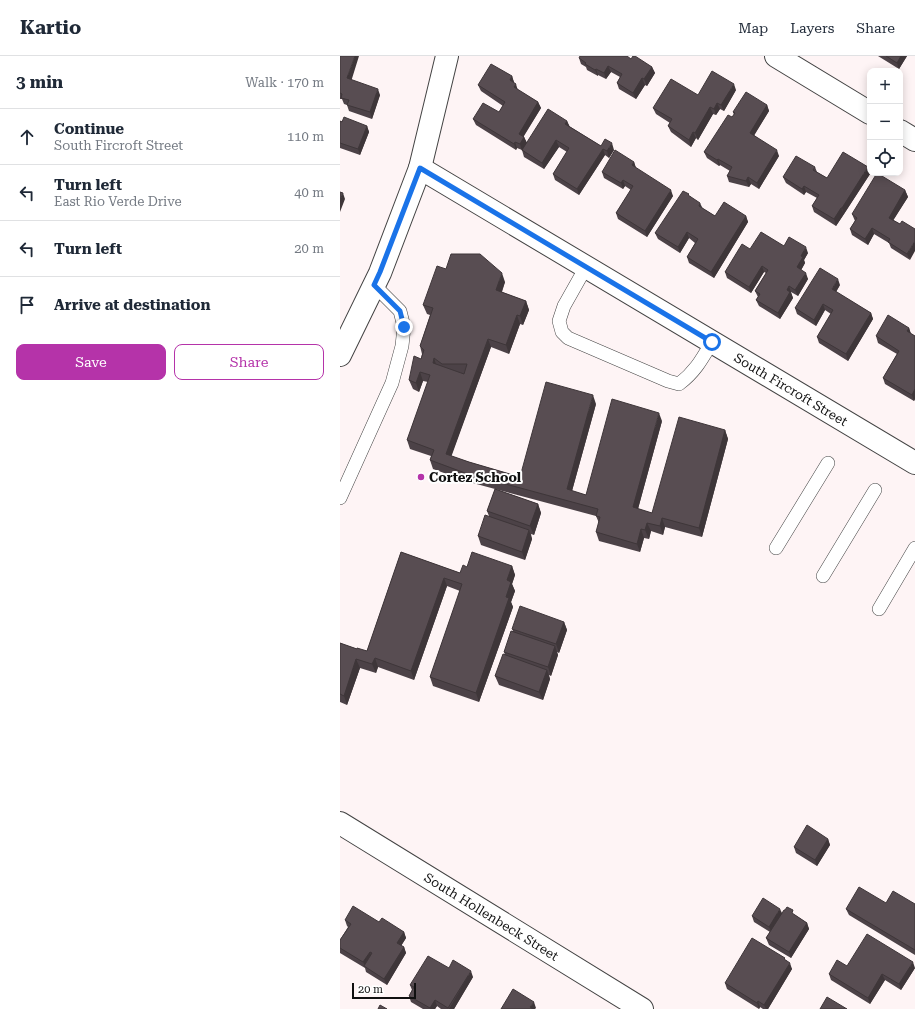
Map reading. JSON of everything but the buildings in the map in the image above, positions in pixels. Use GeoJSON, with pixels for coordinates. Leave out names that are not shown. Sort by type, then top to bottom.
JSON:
{"type":"FeatureCollection","features":[{"type":"Feature","properties":{"kind":"street"},"geometry":{"type":"LineString","coordinates":[[340,355],[380,272],[420,168],[447,56]]}},
{"type":"Feature","properties":{"kind":"street"},"geometry":{"type":"LineString","coordinates":[[776,56],[867,111]]}},
{"type":"Feature","properties":{"kind":"street"},"geometry":{"type":"LineString","coordinates":[[903,133],[915,140]]}},
{"type":"Feature","properties":{"kind":"street","name":"South Fircroft Street"},"geometry":{"type":"LineString","coordinates":[[420,168],[915,463]]}},
{"type":"Feature","properties":{"kind":"street","name":"South Hollenbeck Street"},"geometry":{"type":"LineString","coordinates":[[340,823],[642,1009]]}},
{"type":"Feature","properties":{"kind":"lane"},"geometry":{"type":"LineString","coordinates":[[586,267],[564,306],[559,321],[562,332],[568,338],[668,381],[679,384],[698,366],[712,342]]}},
{"type":"Feature","properties":{"kind":"lane"},"geometry":{"type":"LineString","coordinates":[[340,498],[392,383],[402,346],[404,327],[400,311],[374,285]]}},
{"type":"Feature","properties":{"kind":"lane"},"geometry":{"type":"LineString","coordinates":[[776,548],[828,463]]}},
{"type":"Feature","properties":{"kind":"lane"},"geometry":{"type":"LineString","coordinates":[[823,576],[876,490]]}},
{"type":"Feature","properties":{"kind":"lane"},"geometry":{"type":"LineString","coordinates":[[879,609],[915,548]]}},
{"type":"Feature","properties":{"kind":"place","name":"Cortez School"},"geometry":{"type":"Point","coordinates":[421,477]}},
{"type":"Feature","properties":{"kind":"route"},"geometry":{"type":"LineString","coordinates":[[404,327],[400,311],[374,285],[420,168],[712,342]]}}]}
